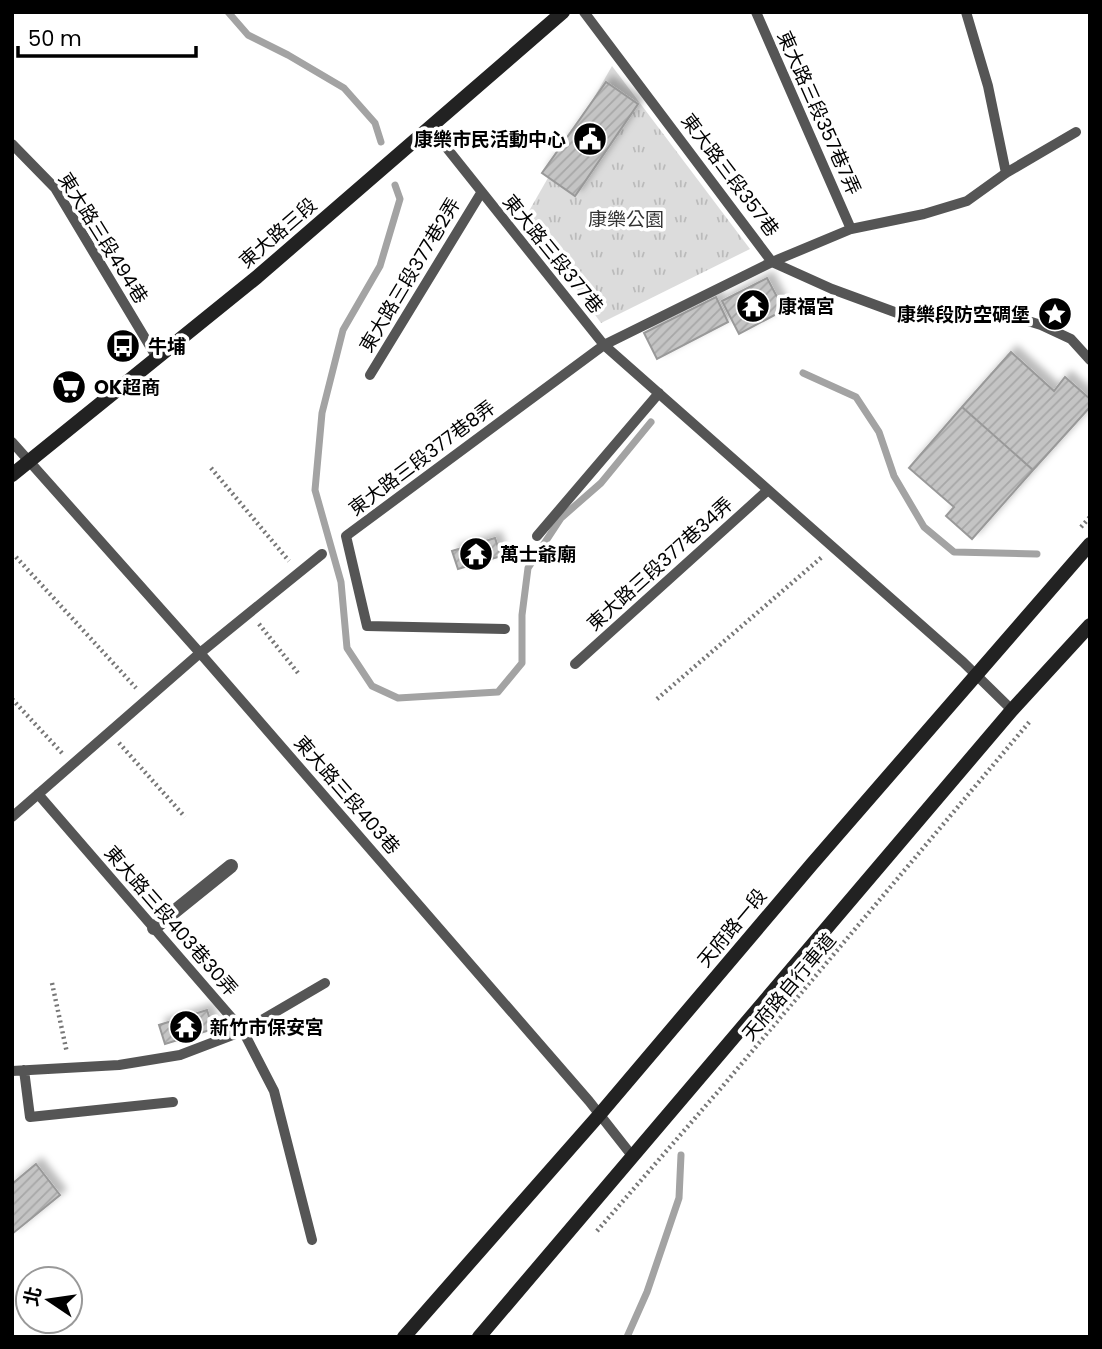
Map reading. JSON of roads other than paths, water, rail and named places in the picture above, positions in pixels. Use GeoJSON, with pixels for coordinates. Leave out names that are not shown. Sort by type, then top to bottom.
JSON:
{"type":"FeatureCollection","features":[{"type":"Feature","properties":{"kind":"street","name":"東大路三段"},"geometry":{"type":"LineString","coordinates":[[12,475],[257,277],[562,12]]}},
{"type":"Feature","properties":{"kind":"street","name":"天府路一段"},"geometry":{"type":"LineString","coordinates":[[404,1337],[600,1114],[812,864],[1090,544]]}},
{"type":"Feature","properties":{"kind":"street"},"geometry":{"type":"LineString","coordinates":[[480,1337],[1013,710],[1090,625]]}},
{"type":"Feature","properties":{"kind":"street"},"geometry":{"type":"LineString","coordinates":[[154,928],[231,866]]}},
{"type":"Feature","properties":{"kind":"lane","name":"東大路三段357巷"},"geometry":{"type":"LineString","coordinates":[[584,12],[772,262],[851,229],[924,214],[967,201],[1006,173],[1076,132]]}},
{"type":"Feature","properties":{"kind":"lane","name":"東大路三段357巷7弄"},"geometry":{"type":"LineString","coordinates":[[756,12],[851,229]]}},
{"type":"Feature","properties":{"kind":"lane"},"geometry":{"type":"LineString","coordinates":[[965,12],[988,86],[1006,173]]}},
{"type":"Feature","properties":{"kind":"lane","name":"東大路三段377巷"},"geometry":{"type":"LineString","coordinates":[[430,127],[604,345],[977,675],[1013,710]]}},
{"type":"Feature","properties":{"kind":"lane","name":"東大路三段494巷"},"geometry":{"type":"LineString","coordinates":[[12,144],[55,188],[157,358]]}},
{"type":"Feature","properties":{"kind":"lane","name":"東大路三段377巷2弄"},"geometry":{"type":"LineString","coordinates":[[370,375],[481,193]]}},
{"type":"Feature","properties":{"kind":"lane"},"geometry":{"type":"LineString","coordinates":[[604,345],[772,262],[832,289],[900,314],[922,315],[960,309],[999,312],[1041,325],[1071,339],[1090,360]]}},
{"type":"Feature","properties":{"kind":"lane","name":"東大路三段377巷8弄"},"geometry":{"type":"LineString","coordinates":[[505,629],[367,626],[346,536],[604,345]]}},
{"type":"Feature","properties":{"kind":"lane"},"geometry":{"type":"LineString","coordinates":[[537,536],[659,393]]}},
{"type":"Feature","properties":{"kind":"lane","name":"東大路三段403巷"},"geometry":{"type":"LineString","coordinates":[[12,442],[201,653],[600,1114],[633,1157]]}},
{"type":"Feature","properties":{"kind":"lane","name":"東大路三段377巷34弄"},"geometry":{"type":"LineString","coordinates":[[575,664],[768,490]]}},
{"type":"Feature","properties":{"kind":"lane"},"geometry":{"type":"LineString","coordinates":[[12,817],[146,699],[322,554]]}},
{"type":"Feature","properties":{"kind":"lane","name":"東大路三段403巷30弄"},"geometry":{"type":"LineString","coordinates":[[38,794],[243,1031],[274,1091],[312,1240]]}},
{"type":"Feature","properties":{"kind":"lane"},"geometry":{"type":"LineString","coordinates":[[173,1102],[30,1117],[18,1070],[119,1065],[180,1055],[243,1031],[326,983]]}},
{"type":"Feature","properties":{"kind":"waterway"},"geometry":{"type":"LineString","coordinates":[[228,12],[248,35],[344,88],[375,123],[381,142]]}},
{"type":"Feature","properties":{"kind":"waterway"},"geometry":{"type":"LineString","coordinates":[[395,185],[400,199],[380,266],[343,330],[322,413],[315,490],[341,582],[347,648],[372,686],[398,698],[498,692],[522,663],[522,615],[528,568],[561,518],[601,483],[651,422]]}},
{"type":"Feature","properties":{"kind":"waterway"},"geometry":{"type":"LineString","coordinates":[[803,373],[856,397],[879,432],[894,476],[924,527],[954,552],[1037,554]]}},
{"type":"Feature","properties":{"kind":"waterway"},"geometry":{"type":"LineString","coordinates":[[627,1337],[647,1292],[679,1198],[681,1155]]}},
{"type":"Feature","properties":{"kind":"place","name":"康樂市民活動中心"},"geometry":{"type":"Point","coordinates":[590,139]}},
{"type":"Feature","properties":{"kind":"place","name":"康福宮"},"geometry":{"type":"Point","coordinates":[753,306]}},
{"type":"Feature","properties":{"kind":"place","name":"康樂段防空碉堡"},"geometry":{"type":"Point","coordinates":[1055,314]}},
{"type":"Feature","properties":{"kind":"place","name":"牛埔"},"geometry":{"type":"Point","coordinates":[123,346]}},
{"type":"Feature","properties":{"kind":"place","name":"OK超商"},"geometry":{"type":"Point","coordinates":[69,387]}},
{"type":"Feature","properties":{"kind":"place","name":"萬士爺廟"},"geometry":{"type":"Point","coordinates":[476,554]}},
{"type":"Feature","properties":{"kind":"place","name":"新竹市保安宮"},"geometry":{"type":"Point","coordinates":[186,1027]}},
{"type":"Feature","properties":{"kind":"park label","name":"康樂公園"},"geometry":{"type":"Point","coordinates":[626,219]}}]}
